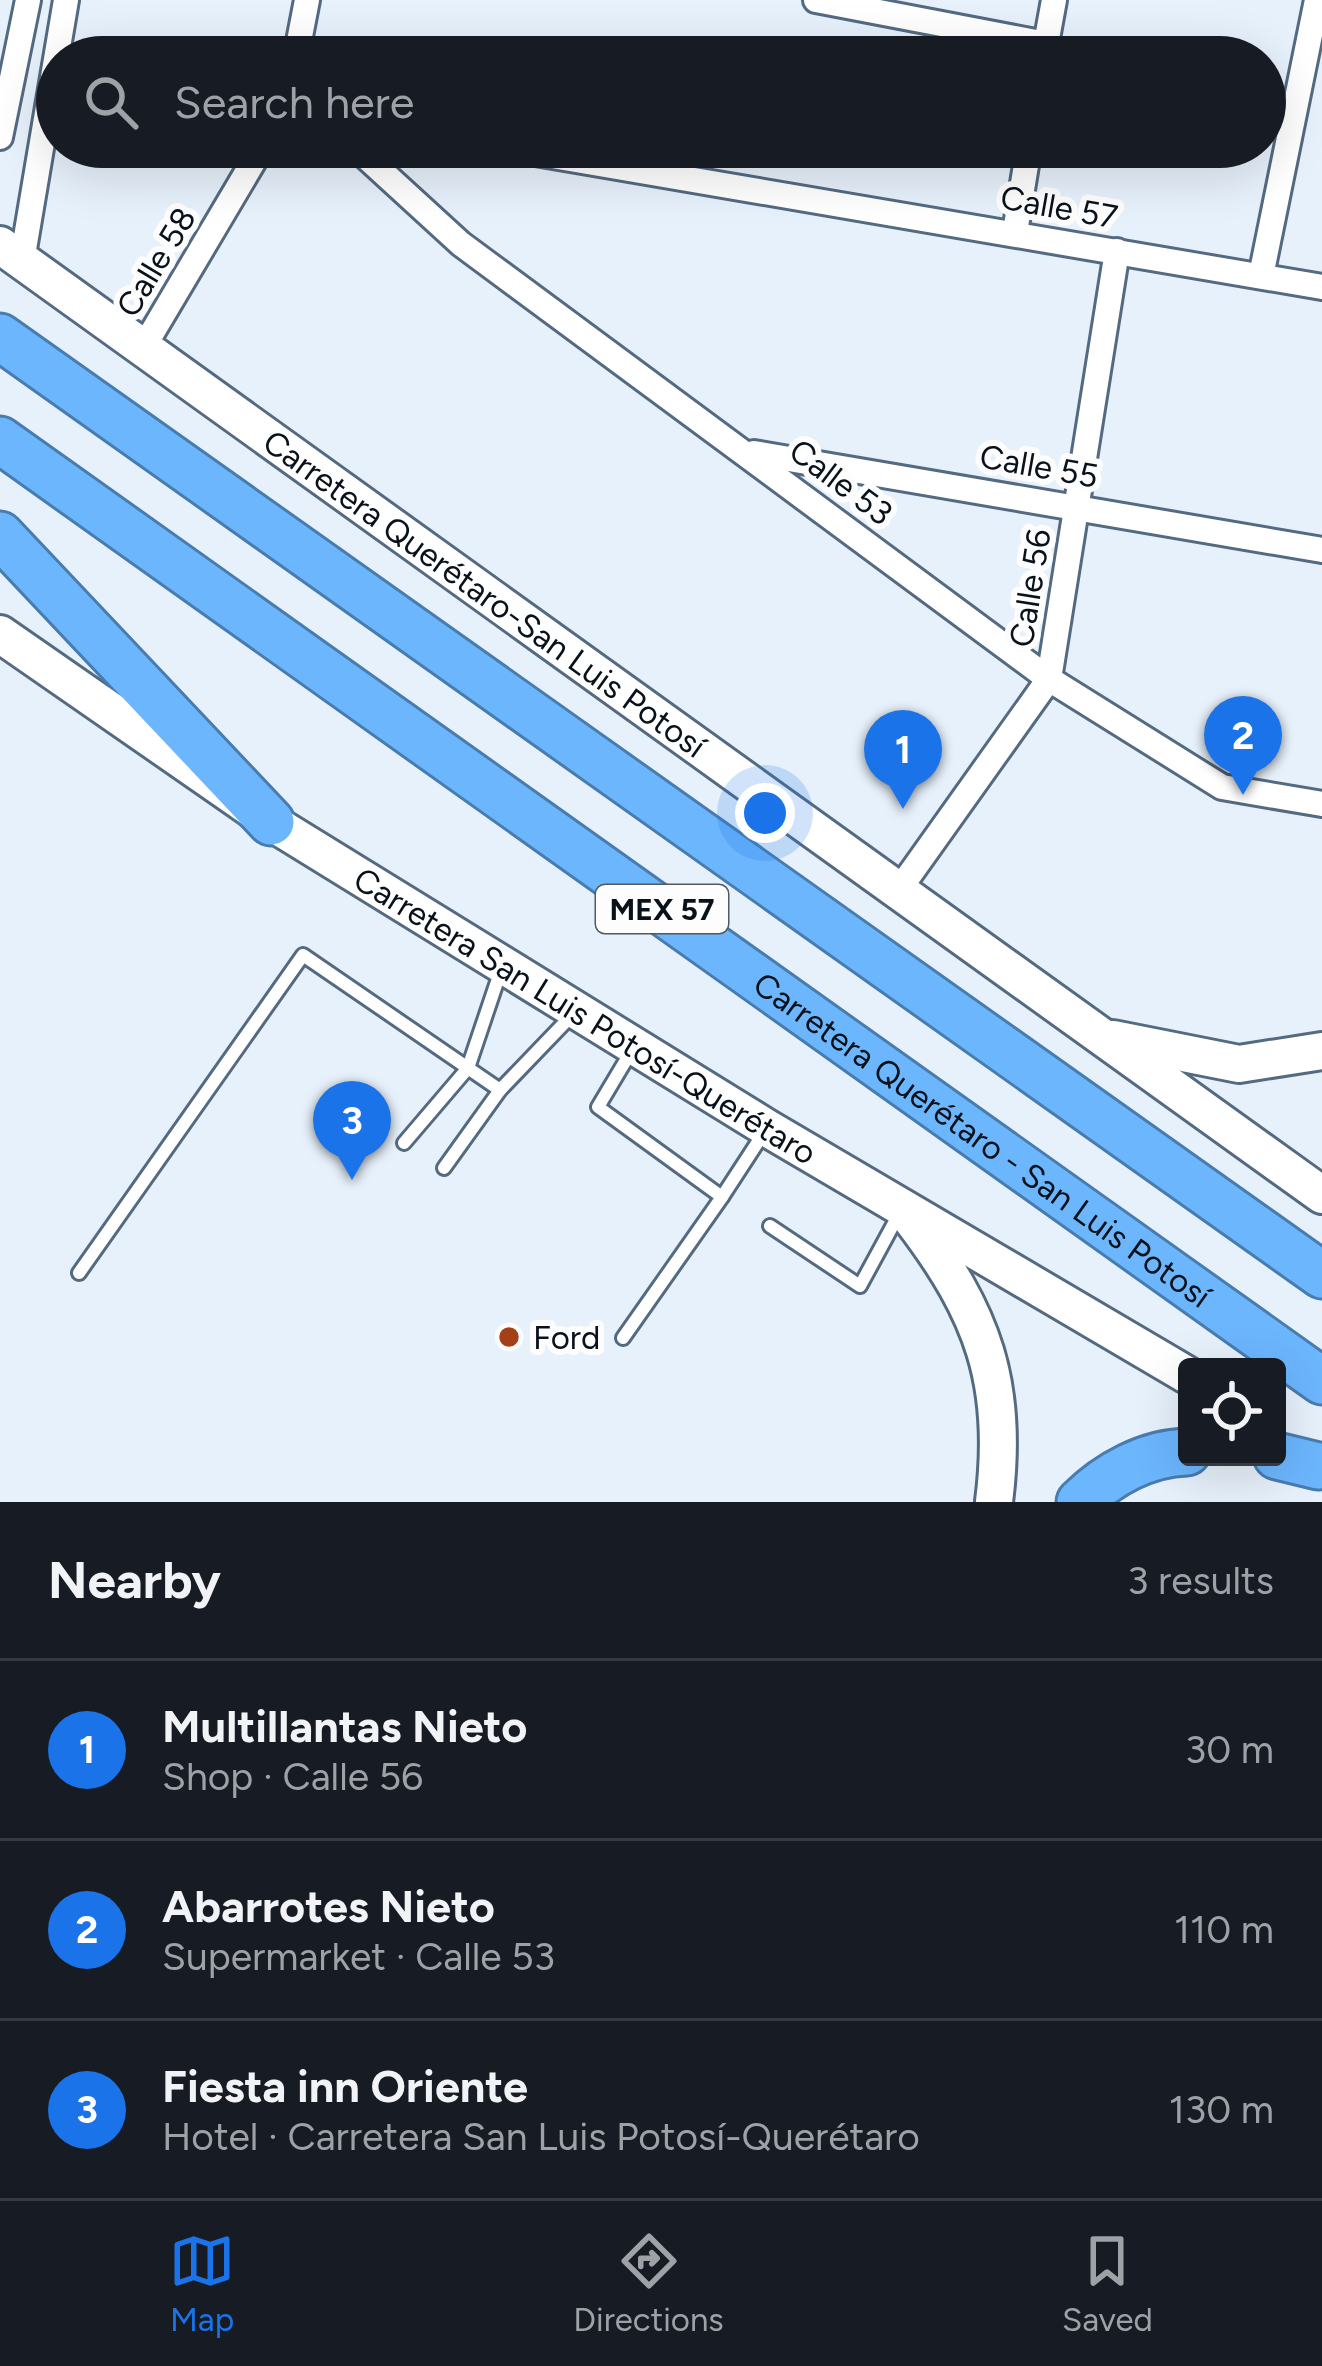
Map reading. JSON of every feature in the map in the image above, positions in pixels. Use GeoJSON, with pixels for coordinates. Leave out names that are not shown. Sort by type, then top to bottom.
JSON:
{"type":"FeatureCollection","features":[{"type":"Feature","properties":{"kind":"highway","name":"MEX 57"},"geometry":{"type":"LineString","coordinates":[[0,337],[1322,1275]]}},
{"type":"Feature","properties":{"kind":"highway","name":"Carretera Querétaro - San Luis Potosí"},"geometry":{"type":"LineString","coordinates":[[0,440],[1322,1381]]}},
{"type":"Feature","properties":{"kind":"highway"},"geometry":{"type":"LineString","coordinates":[[0,535],[271,822]]}},
{"type":"Feature","properties":{"kind":"highway"},"geometry":{"type":"LineString","coordinates":[[1080,1502],[1101,1480],[1163,1453],[1178,1452]]}},
{"type":"Feature","properties":{"kind":"main road","name":"Carretera Querétaro-San Luis Potosí"},"geometry":{"type":"LineString","coordinates":[[11,253],[1322,1196]]}},
{"type":"Feature","properties":{"kind":"main road","name":"Carretera San Luis Potosí-Querétaro"},"geometry":{"type":"LineString","coordinates":[[0,634],[271,822],[766,1128],[1178,1370]]}},
{"type":"Feature","properties":{"kind":"main road"},"geometry":{"type":"LineString","coordinates":[[1100,1036],[1239,1064],[1322,1051]]}},
{"type":"Feature","properties":{"kind":"main road"},"geometry":{"type":"LineString","coordinates":[[902,1207],[962,1288],[982,1342],[998,1402],[994,1502]]}},
{"type":"Feature","properties":{"kind":"street"},"geometry":{"type":"LineString","coordinates":[[0,137],[28,0]]}},
{"type":"Feature","properties":{"kind":"street"},"geometry":{"type":"LineString","coordinates":[[60,36],[66,0]]}},
{"type":"Feature","properties":{"kind":"street"},"geometry":{"type":"LineString","coordinates":[[300,36],[308,0]]}},
{"type":"Feature","properties":{"kind":"street"},"geometry":{"type":"LineString","coordinates":[[817,0],[981,36]]}},
{"type":"Feature","properties":{"kind":"street"},"geometry":{"type":"LineString","coordinates":[[1048,36],[1054,0]]}},
{"type":"Feature","properties":{"kind":"street"},"geometry":{"type":"LineString","coordinates":[[1261,276],[1311,86],[1317,0]]}},
{"type":"Feature","properties":{"kind":"street"},"geometry":{"type":"LineString","coordinates":[[7,102],[15,114],[36,114]]}},
{"type":"Feature","properties":{"kind":"street"},"geometry":{"type":"LineString","coordinates":[[11,253],[36,154]]}},
{"type":"Feature","properties":{"kind":"street","name":"Calle 58"},"geometry":{"type":"LineString","coordinates":[[143,348],[250,168]]}},
{"type":"Feature","properties":{"kind":"street","name":"Calle 53"},"geometry":{"type":"LineString","coordinates":[[378,168],[461,244],[1048,679],[1222,787],[1322,803]]}},
{"type":"Feature","properties":{"kind":"street","name":"Calle 57"},"geometry":{"type":"LineString","coordinates":[[627,168],[1322,287]]}},
{"type":"Feature","properties":{"kind":"street"},"geometry":{"type":"LineString","coordinates":[[1015,232],[1026,168]]}},
{"type":"Feature","properties":{"kind":"street","name":"Calle 56"},"geometry":{"type":"LineString","coordinates":[[898,891],[1048,679],[1117,250]]}},
{"type":"Feature","properties":{"kind":"street","name":"Calle 55"},"geometry":{"type":"LineString","coordinates":[[745,452],[1322,550]]}},
{"type":"Feature","properties":{"kind":"lane"},"geometry":{"type":"LineString","coordinates":[[79,1273],[303,955],[500,1090]]}},
{"type":"Feature","properties":{"kind":"lane"},"geometry":{"type":"LineString","coordinates":[[404,1143],[468,1068],[502,966]]}},
{"type":"Feature","properties":{"kind":"lane"},"geometry":{"type":"LineString","coordinates":[[444,1168],[500,1090],[578,1008]]}},
{"type":"Feature","properties":{"kind":"lane"},"geometry":{"type":"LineString","coordinates":[[635,1044],[598,1107],[722,1197]]}},
{"type":"Feature","properties":{"kind":"lane"},"geometry":{"type":"LineString","coordinates":[[623,1338],[766,1128]]}},
{"type":"Feature","properties":{"kind":"lane"},"geometry":{"type":"LineString","coordinates":[[770,1226],[860,1286],[902,1207]]}},
{"type":"Feature","properties":{"kind":"place","name":"Abarrotes Nieto"},"geometry":{"type":"Point","coordinates":[1243,795]}},
{"type":"Feature","properties":{"kind":"place","name":"Multillantas Nieto"},"geometry":{"type":"Point","coordinates":[903,809]}},
{"type":"Feature","properties":{"kind":"place","name":"Fiesta inn Oriente"},"geometry":{"type":"Point","coordinates":[352,1180]}},
{"type":"Feature","properties":{"kind":"place","name":"Ford"},"geometry":{"type":"Point","coordinates":[509,1337]}}]}
